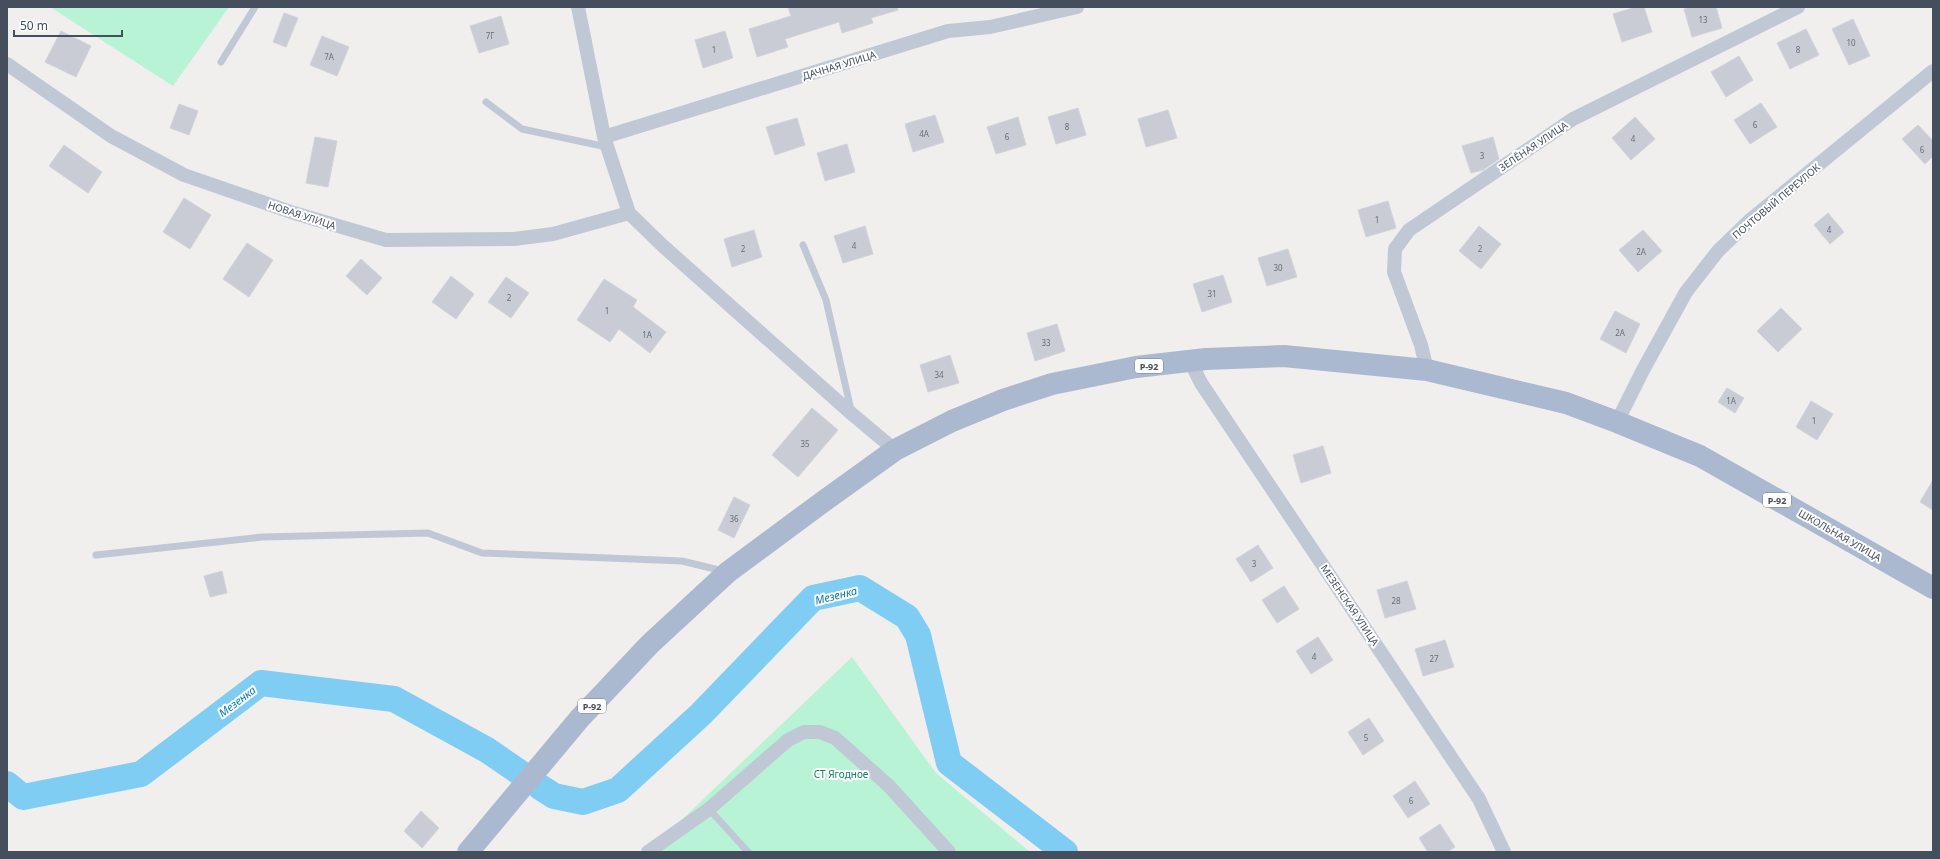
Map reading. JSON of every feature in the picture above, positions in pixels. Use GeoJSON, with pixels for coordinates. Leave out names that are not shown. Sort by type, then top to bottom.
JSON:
{"type":"FeatureCollection","features":[{"type":"Feature","properties":{"kind":"main road","name":"Р-92"},"geometry":{"type":"LineString","coordinates":[[468,852],[580,718],[650,644],[728,572],[895,450],[952,421],[1003,400],[1052,384],[1136,367],[1190,361],[1284,356],[1427,370],[1566,403],[1617,422]]}},
{"type":"Feature","properties":{"kind":"main road","name":"ШКОЛЬНАЯ УЛИЦА"},"geometry":{"type":"LineString","coordinates":[[1617,422],[1700,456],[1931,583]]}},
{"type":"Feature","properties":{"kind":"street"},"geometry":{"type":"LineString","coordinates":[[578,7],[606,142],[629,213],[663,246],[852,414],[895,450]]}},
{"type":"Feature","properties":{"kind":"street","name":"ДАЧНАЯ УЛИЦА"},"geometry":{"type":"LineString","coordinates":[[606,142],[948,31],[990,27],[1077,7]]}},
{"type":"Feature","properties":{"kind":"street","name":"ЗЕЛЁНАЯ УЛИЦА"},"geometry":{"type":"LineString","coordinates":[[1427,370],[1421,345],[1394,272],[1395,249],[1409,230],[1573,119],[1798,7]]}},
{"type":"Feature","properties":{"kind":"street","name":"НОВАЯ УЛИЦА"},"geometry":{"type":"LineString","coordinates":[[7,64],[111,136],[184,174],[294,213],[386,240],[514,239],[553,234],[629,213]]}},
{"type":"Feature","properties":{"kind":"street","name":"ПОЧТОВЫЙ ПЕРЕУЛОК"},"geometry":{"type":"LineString","coordinates":[[1617,422],[1659,339],[1686,292],[1718,251],[1749,221],[1933,71]]}},
{"type":"Feature","properties":{"kind":"street","name":"МЕЗЕНСКАЯ УЛИЦА"},"geometry":{"type":"LineString","coordinates":[[1190,361],[1201,383],[1479,799],[1504,852]]}},
{"type":"Feature","properties":{"kind":"street"},"geometry":{"type":"LineString","coordinates":[[648,852],[709,809],[788,740],[804,732],[820,732],[834,738],[889,786],[949,852]]}},
{"type":"Feature","properties":{"kind":"lane"},"geometry":{"type":"LineString","coordinates":[[222,62],[255,7]]}},
{"type":"Feature","properties":{"kind":"lane"},"geometry":{"type":"LineString","coordinates":[[486,102],[522,129],[606,142]]}},
{"type":"Feature","properties":{"kind":"lane"},"geometry":{"type":"LineString","coordinates":[[803,245],[826,300],[852,414]]}},
{"type":"Feature","properties":{"kind":"lane"},"geometry":{"type":"LineString","coordinates":[[96,554],[262,537],[428,533],[482,553],[682,561],[728,572]]}},
{"type":"Feature","properties":{"kind":"lane"},"geometry":{"type":"LineString","coordinates":[[709,809],[748,852]]}},
{"type":"Feature","properties":{"kind":"green space"},"geometry":{"type":"Polygon","coordinates":[[[50,7],[229,7],[173,86],[50,7]]]}},
{"type":"Feature","properties":{"kind":"green space","name":"СТ Ягодное"},"geometry":{"type":"Polygon","coordinates":[[[852,657],[936,773],[1030,852],[648,852],[852,657]]]}},
{"type":"Feature","properties":{"kind":"building"},"geometry":{"type":"Polygon","coordinates":[[[788,7],[897,7],[898,10],[871,18],[873,23],[842,33],[839,22],[785,39],[788,47],[757,57],[749,29],[791,16],[788,7]]]}},
{"type":"Feature","properties":{"kind":"building"},"geometry":{"type":"Polygon","coordinates":[[[1636,7],[1644,7],[1652,32],[1622,42],[1613,14],[1636,7]]]}},
{"type":"Feature","properties":{"kind":"building"},"geometry":{"type":"Polygon","coordinates":[[[1691,7],[1716,7],[1722,28],[1692,37],[1684,9],[1691,7]]]}},
{"type":"Feature","properties":{"kind":"building"},"geometry":{"type":"Polygon","coordinates":[[[284,13],[298,18],[286,47],[273,42],[284,13]]]}},
{"type":"Feature","properties":{"kind":"building"},"geometry":{"type":"Polygon","coordinates":[[[501,16],[509,44],[479,53],[470,26],[501,16]]]}},
{"type":"Feature","properties":{"kind":"building"},"geometry":{"type":"Polygon","coordinates":[[[1853,19],[1870,56],[1849,65],[1832,29],[1853,19]]]}},
{"type":"Feature","properties":{"kind":"building"},"geometry":{"type":"Polygon","coordinates":[[[1806,29],[1819,55],[1790,69],[1777,43],[1806,29]]]}},
{"type":"Feature","properties":{"kind":"building"},"geometry":{"type":"Polygon","coordinates":[[[61,31],[91,46],[76,77],[45,62],[61,31]]]}},
{"type":"Feature","properties":{"kind":"building"},"geometry":{"type":"Polygon","coordinates":[[[725,31],[733,58],[703,68],[695,40],[725,31]]]}},
{"type":"Feature","properties":{"kind":"building"},"geometry":{"type":"Polygon","coordinates":[[[322,36],[349,47],[337,76],[310,65],[322,36]]]}},
{"type":"Feature","properties":{"kind":"building"},"geometry":{"type":"Polygon","coordinates":[[[1739,56],[1753,80],[1726,97],[1711,72],[1739,56]]]}},
{"type":"Feature","properties":{"kind":"building"},"geometry":{"type":"Polygon","coordinates":[[[1761,103],[1777,127],[1750,144],[1734,120],[1761,103]]]}},
{"type":"Feature","properties":{"kind":"building"},"geometry":{"type":"Polygon","coordinates":[[[179,104],[198,111],[189,135],[170,128],[179,104]]]}},
{"type":"Feature","properties":{"kind":"building"},"geometry":{"type":"Polygon","coordinates":[[[1078,108],[1086,135],[1056,144],[1048,117],[1078,108]]]}},
{"type":"Feature","properties":{"kind":"building"},"geometry":{"type":"Polygon","coordinates":[[[1168,110],[1177,138],[1146,147],[1138,119],[1168,110]]]}},
{"type":"Feature","properties":{"kind":"building"},"geometry":{"type":"Polygon","coordinates":[[[935,115],[944,142],[913,152],[905,124],[935,115]]]}},
{"type":"Feature","properties":{"kind":"building"},"geometry":{"type":"Polygon","coordinates":[[[1018,117],[1026,145],[996,154],[987,127],[1018,117]]]}},
{"type":"Feature","properties":{"kind":"building"},"geometry":{"type":"Polygon","coordinates":[[[1635,117],[1655,139],[1631,160],[1612,138],[1635,117]]]}},
{"type":"Feature","properties":{"kind":"building"},"geometry":{"type":"Polygon","coordinates":[[[797,118],[805,145],[775,155],[766,127],[797,118]]]}},
{"type":"Feature","properties":{"kind":"building"},"geometry":{"type":"Polygon","coordinates":[[[1918,125],[1933,141],[1933,156],[1925,164],[1902,139],[1918,125]]]}},
{"type":"Feature","properties":{"kind":"building"},"geometry":{"type":"Polygon","coordinates":[[[315,137],[337,141],[328,187],[306,183],[315,137]]]}},
{"type":"Feature","properties":{"kind":"building"},"geometry":{"type":"Polygon","coordinates":[[[1493,137],[1499,159],[1483,170],[1471,173],[1462,146],[1493,137]]]}},
{"type":"Feature","properties":{"kind":"building"},"geometry":{"type":"Polygon","coordinates":[[[847,144],[855,172],[825,181],[817,153],[847,144]]]}},
{"type":"Feature","properties":{"kind":"building"},"geometry":{"type":"Polygon","coordinates":[[[64,145],[102,172],[88,193],[49,166],[64,145]]]}},
{"type":"Feature","properties":{"kind":"building"},"geometry":{"type":"Polygon","coordinates":[[[184,198],[211,215],[190,249],[163,232],[184,198]]]}},
{"type":"Feature","properties":{"kind":"building"},"geometry":{"type":"Polygon","coordinates":[[[1388,201],[1396,228],[1366,237],[1358,210],[1388,201]]]}},
{"type":"Feature","properties":{"kind":"building"},"geometry":{"type":"Polygon","coordinates":[[[1828,213],[1844,232],[1830,244],[1814,225],[1828,213]]]}},
{"type":"Feature","properties":{"kind":"building"},"geometry":{"type":"Polygon","coordinates":[[[865,226],[873,254],[843,263],[834,236],[865,226]]]}},
{"type":"Feature","properties":{"kind":"building"},"geometry":{"type":"Polygon","coordinates":[[[1479,226],[1501,244],[1481,269],[1459,251],[1479,226]]]}},
{"type":"Feature","properties":{"kind":"building"},"geometry":{"type":"Polygon","coordinates":[[[754,230],[762,257],[732,267],[724,239],[754,230]]]}},
{"type":"Feature","properties":{"kind":"building"},"geometry":{"type":"Polygon","coordinates":[[[1643,230],[1662,251],[1638,272],[1619,250],[1643,230]]]}},
{"type":"Feature","properties":{"kind":"building"},"geometry":{"type":"Polygon","coordinates":[[[247,243],[273,260],[249,297],[223,279],[247,243]]]}},
{"type":"Feature","properties":{"kind":"building"},"geometry":{"type":"Polygon","coordinates":[[[1288,249],[1297,277],[1267,286],[1258,258],[1288,249]]]}},
{"type":"Feature","properties":{"kind":"building"},"geometry":{"type":"Polygon","coordinates":[[[361,259],[382,278],[367,295],[346,276],[361,259]]]}},
{"type":"Feature","properties":{"kind":"building"},"geometry":{"type":"Polygon","coordinates":[[[1223,275],[1232,302],[1202,312],[1193,284],[1223,275]]]}},
{"type":"Feature","properties":{"kind":"building"},"geometry":{"type":"Polygon","coordinates":[[[451,276],[474,294],[456,319],[432,302],[451,276]]]}},
{"type":"Feature","properties":{"kind":"building"},"geometry":{"type":"Polygon","coordinates":[[[506,277],[529,293],[511,318],[488,302],[506,277]]]}},
{"type":"Feature","properties":{"kind":"building"},"geometry":{"type":"Polygon","coordinates":[[[604,279],[637,300],[633,307],[666,332],[650,353],[619,329],[610,342],[577,320],[604,279]]]}},
{"type":"Feature","properties":{"kind":"building"},"geometry":{"type":"Polygon","coordinates":[[[1781,308],[1802,329],[1778,352],[1757,331],[1781,308]]]}},
{"type":"Feature","properties":{"kind":"building"},"geometry":{"type":"Polygon","coordinates":[[[1615,311],[1640,324],[1626,353],[1600,339],[1615,311]]]}},
{"type":"Feature","properties":{"kind":"building"},"geometry":{"type":"Polygon","coordinates":[[[1057,324],[1065,351],[1035,361],[1027,333],[1057,324]]]}},
{"type":"Feature","properties":{"kind":"building"},"geometry":{"type":"Polygon","coordinates":[[[950,355],[959,383],[928,392],[920,365],[950,355]]]}},
{"type":"Feature","properties":{"kind":"building"},"geometry":{"type":"Polygon","coordinates":[[[1727,388],[1744,398],[1735,413],[1718,402],[1727,388]]]}},
{"type":"Feature","properties":{"kind":"building"},"geometry":{"type":"Polygon","coordinates":[[[1811,401],[1833,414],[1817,440],[1796,427],[1811,401]]]}},
{"type":"Feature","properties":{"kind":"building"},"geometry":{"type":"Polygon","coordinates":[[[812,408],[838,430],[798,477],[772,455],[812,408]]]}},
{"type":"Feature","properties":{"kind":"building"},"geometry":{"type":"Polygon","coordinates":[[[1323,446],[1331,473],[1301,483],[1293,455],[1323,446]]]}},
{"type":"Feature","properties":{"kind":"building"},"geometry":{"type":"Polygon","coordinates":[[[1933,480],[1933,510],[1920,502],[1933,480]]]}},
{"type":"Feature","properties":{"kind":"building"},"geometry":{"type":"Polygon","coordinates":[[[734,497],[750,505],[734,538],[718,530],[734,497]]]}},
{"type":"Feature","properties":{"kind":"building"},"geometry":{"type":"Polygon","coordinates":[[[1258,545],[1273,568],[1251,582],[1236,559],[1258,545]]]}},
{"type":"Feature","properties":{"kind":"building"},"geometry":{"type":"Polygon","coordinates":[[[222,571],[227,593],[210,597],[204,576],[222,571]]]}},
{"type":"Feature","properties":{"kind":"building"},"geometry":{"type":"Polygon","coordinates":[[[1407,581],[1416,609],[1385,618],[1377,590],[1407,581]]]}},
{"type":"Feature","properties":{"kind":"building"},"geometry":{"type":"Polygon","coordinates":[[[1284,586],[1299,609],[1277,623],[1262,600],[1284,586]]]}},
{"type":"Feature","properties":{"kind":"building"},"geometry":{"type":"Polygon","coordinates":[[[1318,637],[1333,660],[1311,674],[1296,651],[1318,637]]]}},
{"type":"Feature","properties":{"kind":"building"},"geometry":{"type":"Polygon","coordinates":[[[1445,640],[1454,667],[1423,676],[1415,649],[1445,640]]]}},
{"type":"Feature","properties":{"kind":"building"},"geometry":{"type":"Polygon","coordinates":[[[1369,718],[1384,741],[1363,755],[1348,732],[1369,718]]]}},
{"type":"Feature","properties":{"kind":"building"},"geometry":{"type":"Polygon","coordinates":[[[1415,781],[1430,804],[1408,818],[1393,796],[1415,781]]]}},
{"type":"Feature","properties":{"kind":"building"},"geometry":{"type":"Polygon","coordinates":[[[421,811],[439,828],[422,848],[404,831],[421,811]]]}},
{"type":"Feature","properties":{"kind":"building"},"geometry":{"type":"Polygon","coordinates":[[[1440,824],[1455,847],[1447,852],[1428,852],[1419,838],[1440,824]]]}},
{"type":"Feature","properties":{"kind":"waterway","name":"Мезенка"},"geometry":{"type":"LineString","coordinates":[[540,787],[554,796],[583,802],[618,790],[701,714],[813,598],[860,588],[907,617],[918,635],[949,763],[1065,852]]}},
{"type":"Feature","properties":{"kind":"waterway","name":"Мезенка"},"geometry":{"type":"LineString","coordinates":[[7,784],[23,797],[141,774],[261,683],[394,699],[487,750],[519,772]]}}]}
